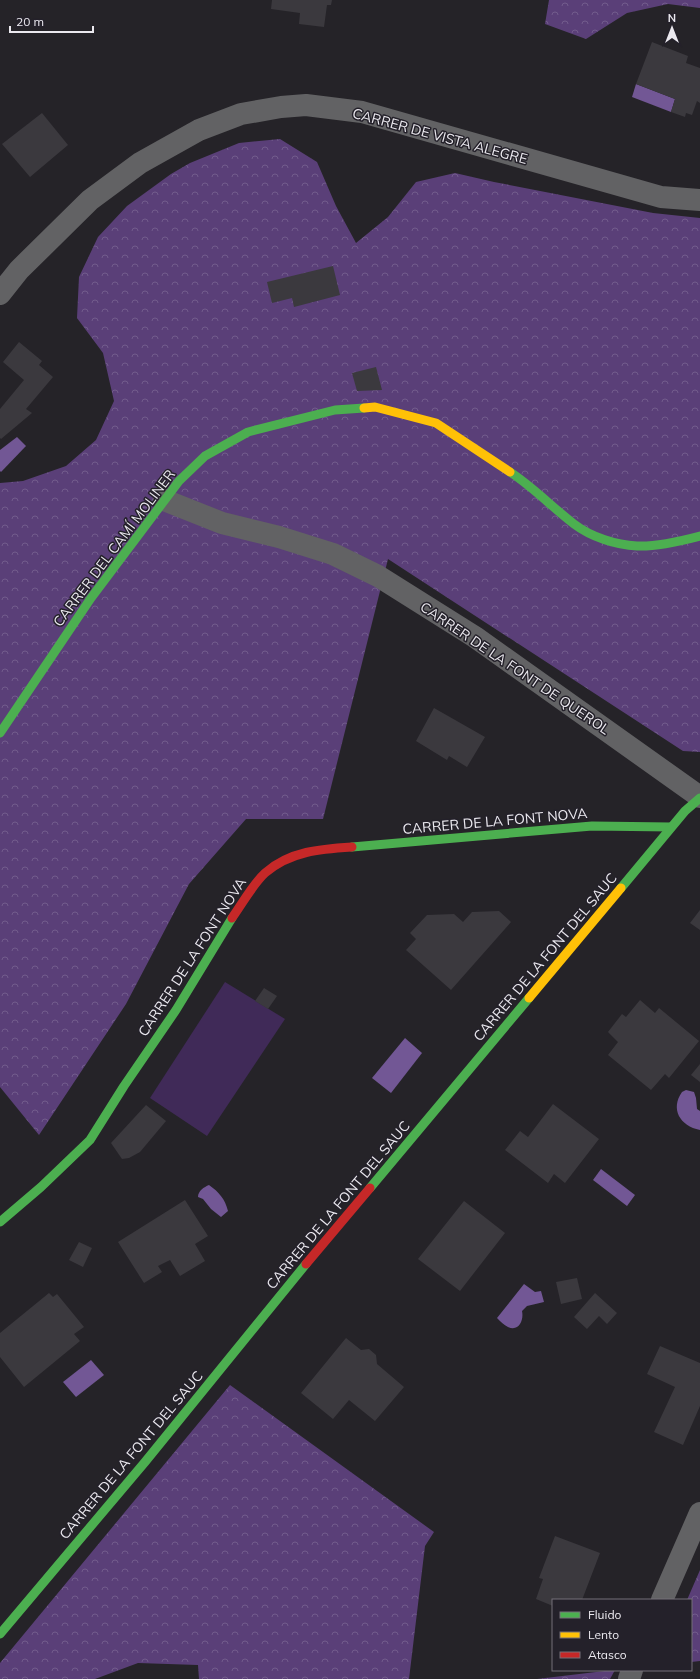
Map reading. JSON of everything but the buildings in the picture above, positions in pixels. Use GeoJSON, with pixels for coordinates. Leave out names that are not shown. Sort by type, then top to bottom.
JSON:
{"type":"FeatureCollection","features":[{"type":"Feature","properties":{"kind":"street","name":"CARRER DE VISTA ALEGRE"},"geometry":{"type":"LineString","coordinates":[[0,294],[19,270],[90,200],[140,163],[199,130],[241,114],[281,107],[306,105],[362,112],[654,195],[700,200]]}},
{"type":"Feature","properties":{"kind":"street","name":"CARRER DEL CAMÍ MOLINER"},"geometry":{"type":"LineString","coordinates":[[0,733],[91,598],[179,481],[205,456],[248,432],[334,410],[375,407],[436,423],[522,480],[575,525],[602,539],[637,546],[676,542],[700,536]]}},
{"type":"Feature","properties":{"kind":"street","name":"CARRER DE LA FONT DE QUEROL"},"geometry":{"type":"LineString","coordinates":[[164,500],[222,523],[279,537],[333,554],[378,576],[475,636],[700,797]]}},
{"type":"Feature","properties":{"kind":"street","name":"CARRER DE LA FONT DEL SAUC"},"geometry":{"type":"LineString","coordinates":[[0,1634],[145,1462],[308,1262],[671,827],[700,797]]}},
{"type":"Feature","properties":{"kind":"street","name":"CARRER DE LA FONT NOVA"},"geometry":{"type":"LineString","coordinates":[[0,1222],[41,1187],[90,1140],[124,1086],[176,1010],[244,900],[265,873],[287,858],[321,849],[465,838],[592,826],[671,827]]}},
{"type":"Feature","properties":{"kind":"street"},"geometry":{"type":"LineString","coordinates":[[662,1599],[700,1513]]}},
{"type":"Feature","properties":{"kind":"green space"},"geometry":{"type":"Polygon","coordinates":[[[549,0],[700,0],[700,8],[668,4],[627,13],[586,39],[545,24],[549,0]]]}},
{"type":"Feature","properties":{"kind":"green space"},"geometry":{"type":"Polygon","coordinates":[[[280,139],[317,162],[336,206],[356,243],[388,217],[416,182],[455,173],[653,213],[700,218],[700,752],[683,751],[388,559],[323,819],[246,819],[189,884],[126,1004],[39,1135],[0,1087],[0,483],[23,481],[66,466],[96,440],[114,401],[103,353],[77,318],[79,277],[98,237],[127,206],[171,174],[190,163],[239,143],[280,139]]]}},
{"type":"Feature","properties":{"kind":"green space"},"geometry":{"type":"Polygon","coordinates":[[[230,1385],[434,1532],[425,1546],[409,1679],[199,1679],[198,1665],[138,1663],[95,1679],[0,1679],[0,1663],[230,1385]]]}},
{"type":"Feature","properties":{"kind":"green space"},"geometry":{"type":"Polygon","coordinates":[[[700,1570],[700,1661],[692,1662],[692,1599],[687,1599],[700,1570]]]}},
{"type":"Feature","properties":{"kind":"green space"},"geometry":{"type":"Polygon","coordinates":[[[606,1671],[614,1671],[610,1679],[537,1679],[606,1671]]]}},
{"type":"Feature","properties":{"kind":"shaded area"},"geometry":{"type":"Polygon","coordinates":[[[636,84],[675,99],[671,112],[632,97],[636,84]]]}},
{"type":"Feature","properties":{"kind":"shaded area"},"geometry":{"type":"Polygon","coordinates":[[[17,437],[26,446],[1,472],[0,450],[17,437]]]}},
{"type":"Feature","properties":{"kind":"shaded area"},"geometry":{"type":"Polygon","coordinates":[[[225,982],[285,1019],[207,1136],[150,1098],[225,982]]]}},
{"type":"Feature","properties":{"kind":"shaded area"},"geometry":{"type":"Polygon","coordinates":[[[405,1038],[422,1053],[391,1093],[372,1078],[405,1038]]]}},
{"type":"Feature","properties":{"kind":"shaded area"},"geometry":{"type":"Polygon","coordinates":[[[686,1090],[694,1092],[697,1109],[700,1111],[700,1130],[687,1125],[679,1116],[677,1105],[682,1092],[686,1090]]]}},
{"type":"Feature","properties":{"kind":"shaded area"},"geometry":{"type":"Polygon","coordinates":[[[601,1169],[635,1195],[627,1206],[593,1180],[601,1169]]]}},
{"type":"Feature","properties":{"kind":"shaded area"},"geometry":{"type":"Polygon","coordinates":[[[209,1185],[221,1196],[227,1207],[228,1211],[221,1217],[211,1209],[203,1199],[198,1197],[200,1191],[209,1185]]]}},
{"type":"Feature","properties":{"kind":"shaded area"},"geometry":{"type":"Polygon","coordinates":[[[524,1284],[535,1292],[541,1291],[544,1302],[527,1306],[522,1311],[522,1318],[518,1327],[508,1327],[497,1318],[524,1284]]]}},
{"type":"Feature","properties":{"kind":"shaded area"},"geometry":{"type":"Polygon","coordinates":[[[91,1360],[104,1375],[76,1397],[63,1382],[91,1360]]]}},
{"type":"Feature","properties":{"kind":"traffic: fast"},"geometry":{"type":"LineString","coordinates":[[0,733],[91,598],[179,481],[205,456],[248,432],[335,410],[364,408]]}},
{"type":"Feature","properties":{"kind":"traffic: fast"},"geometry":{"type":"LineString","coordinates":[[510,472],[527,484],[574,524],[588,533],[604,540],[621,544],[652,546],[700,536]]}},
{"type":"Feature","properties":{"kind":"traffic: fast"},"geometry":{"type":"LineString","coordinates":[[621,888],[685,811],[700,798]]}},
{"type":"Feature","properties":{"kind":"traffic: fast"},"geometry":{"type":"LineString","coordinates":[[352,847],[592,826],[671,827]]}},
{"type":"Feature","properties":{"kind":"traffic: fast"},"geometry":{"type":"LineString","coordinates":[[0,1222],[41,1187],[90,1140],[124,1086],[176,1010],[232,918]]}},
{"type":"Feature","properties":{"kind":"traffic: fast"},"geometry":{"type":"LineString","coordinates":[[370,1188],[529,998]]}},
{"type":"Feature","properties":{"kind":"traffic: fast"},"geometry":{"type":"LineString","coordinates":[[0,1634],[145,1462],[306,1264]]}},
{"type":"Feature","properties":{"kind":"traffic: slow"},"geometry":{"type":"LineString","coordinates":[[364,408],[375,407],[436,423],[510,472]]}},
{"type":"Feature","properties":{"kind":"traffic: slow"},"geometry":{"type":"LineString","coordinates":[[529,998],[621,888]]}},
{"type":"Feature","properties":{"kind":"traffic: jam"},"geometry":{"type":"LineString","coordinates":[[232,918],[256,883],[265,873],[285,860],[306,852],[352,847]]}},
{"type":"Feature","properties":{"kind":"traffic: jam"},"geometry":{"type":"LineString","coordinates":[[306,1264],[370,1188]]}}]}
